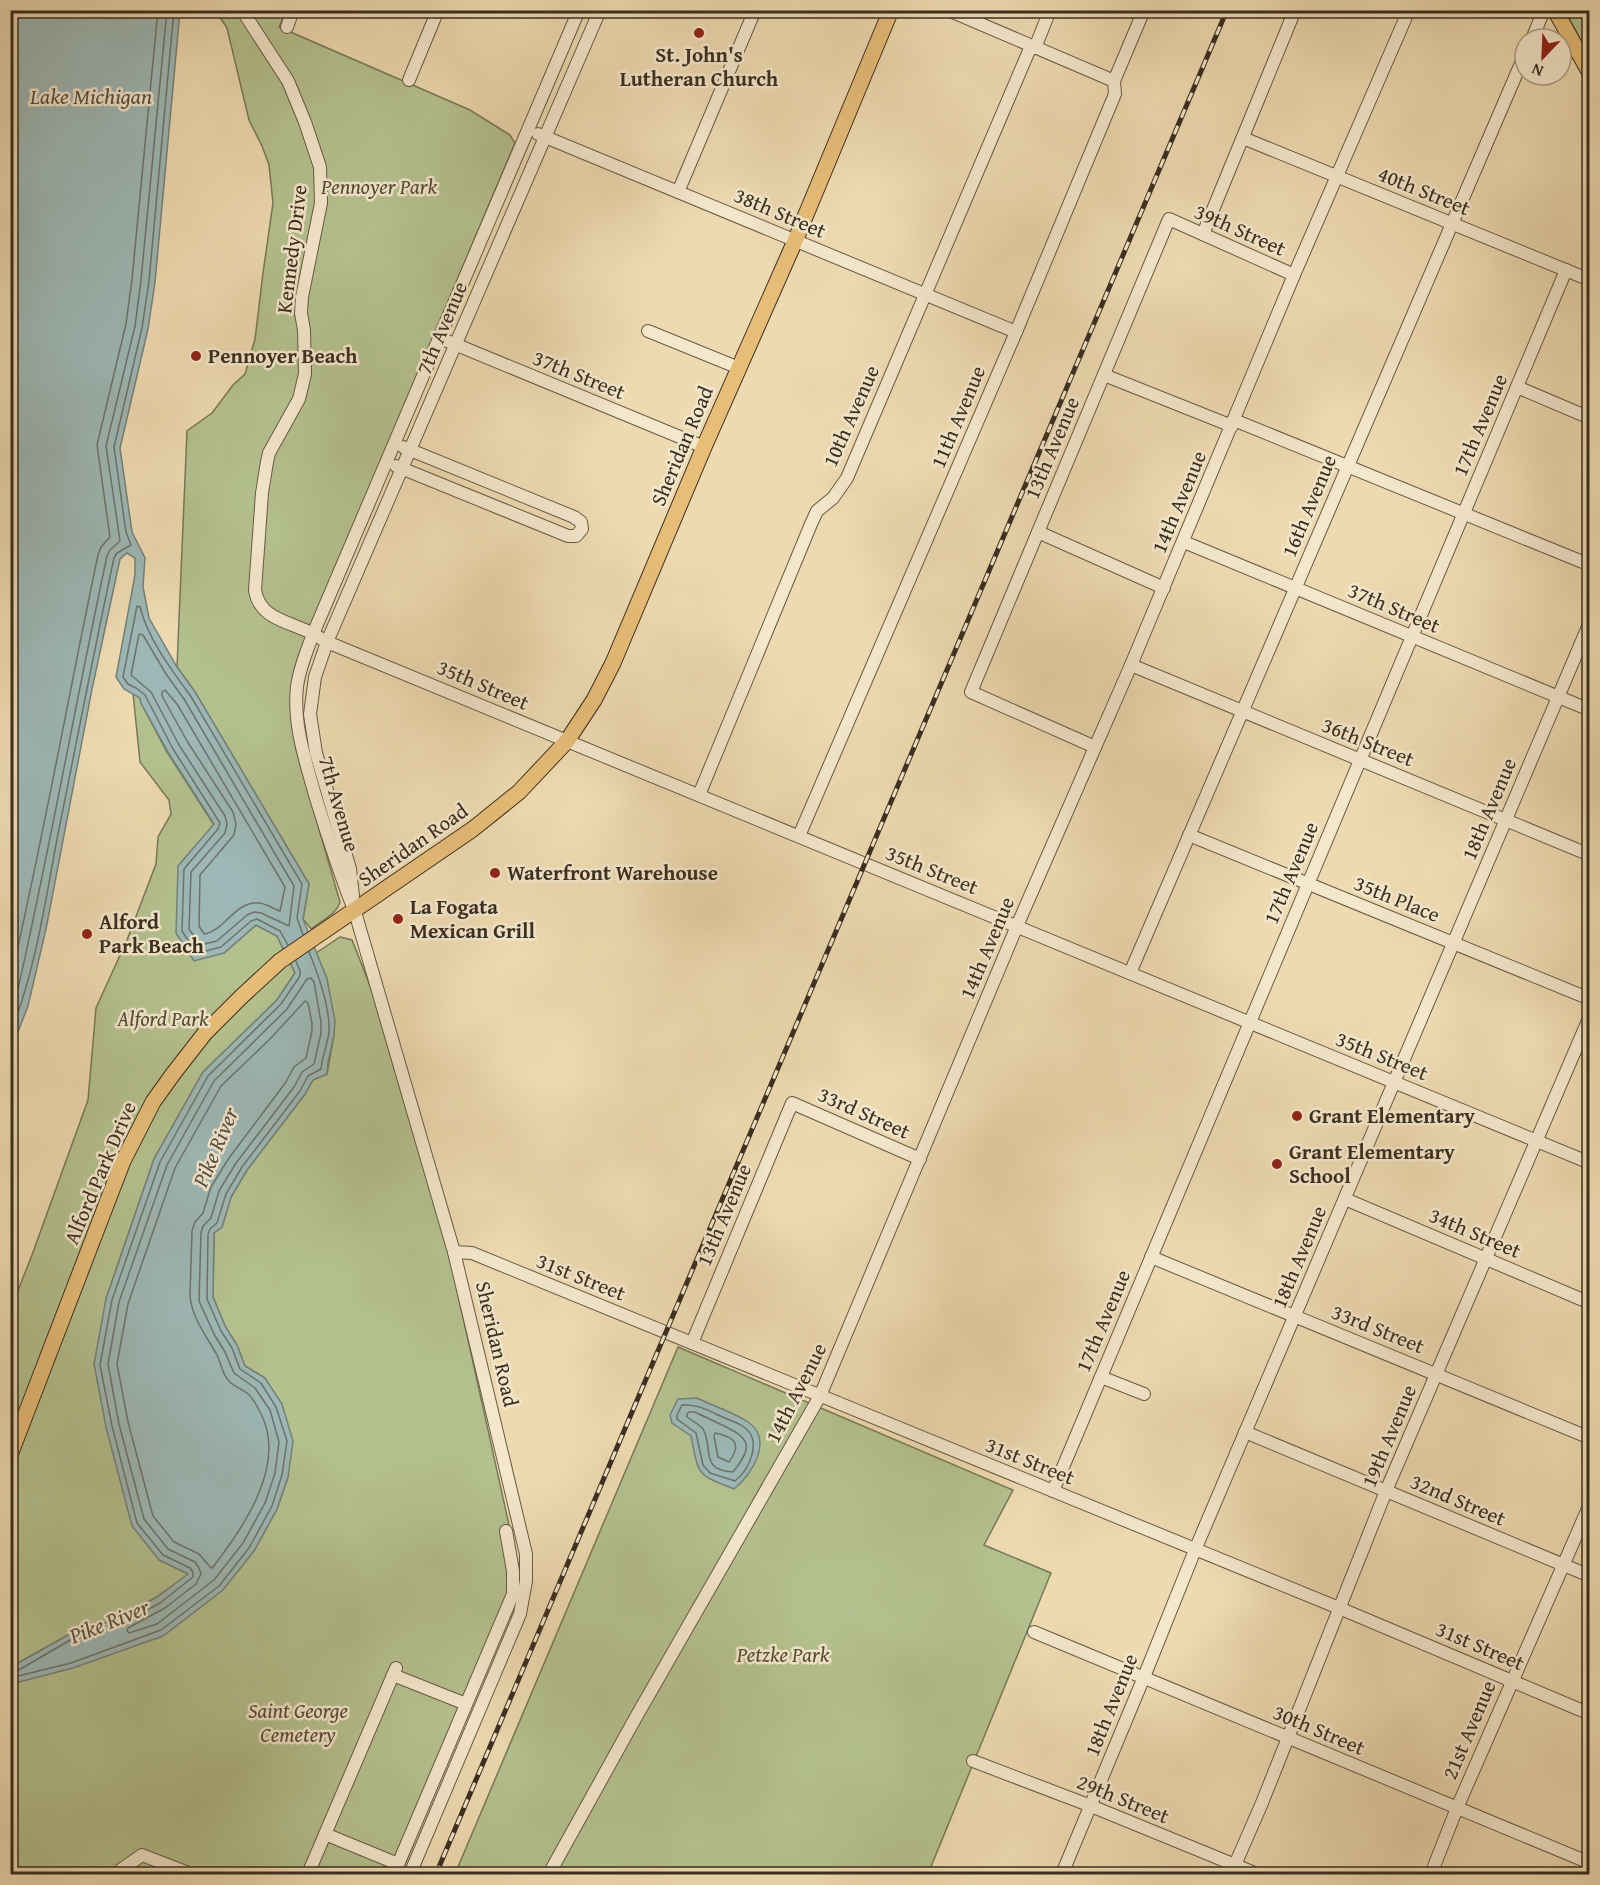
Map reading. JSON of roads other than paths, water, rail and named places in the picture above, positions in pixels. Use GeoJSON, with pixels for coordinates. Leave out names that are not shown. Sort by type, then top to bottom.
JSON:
{"type":"FeatureCollection","features":[{"type":"Feature","properties":{"kind":"main road","name":"Sheridan Road"},"geometry":{"type":"LineString","coordinates":[[355,912],[473,829],[519,792],[567,741],[594,699],[613,663],[704,447],[795,241],[891,10]]}},
{"type":"Feature","properties":{"kind":"main road"},"geometry":{"type":"LineString","coordinates":[[1555,10],[1590,73]]}},
{"type":"Feature","properties":{"kind":"main road","name":"Alford Park Drive"},"geometry":{"type":"LineString","coordinates":[[10,1455],[123,1161],[153,1102],[205,1034],[241,997],[280,961],[355,912]]}},
{"type":"Feature","properties":{"kind":"street","name":"Kennedy Drive"},"geometry":{"type":"LineString","coordinates":[[242,10],[288,81],[305,122],[320,167],[321,203],[302,297],[305,374],[299,399],[267,462],[262,493],[255,590],[259,603],[266,612],[327,642]]}},
{"type":"Feature","properties":{"kind":"street"},"geometry":{"type":"LineString","coordinates":[[286,27],[293,10]]}},
{"type":"Feature","properties":{"kind":"street"},"geometry":{"type":"LineString","coordinates":[[409,80],[438,10]]}},
{"type":"Feature","properties":{"kind":"street","name":"7th Avenue"},"geometry":{"type":"LineString","coordinates":[[355,912],[336,864],[304,756],[296,715],[297,685],[313,634],[579,10]]}},
{"type":"Feature","properties":{"kind":"street","name":"7th Avenue"},"geometry":{"type":"LineString","coordinates":[[355,912],[350,868],[316,753],[310,714],[315,676],[327,642],[600,10]]}},
{"type":"Feature","properties":{"kind":"street"},"geometry":{"type":"LineString","coordinates":[[678,192],[755,10]]}},
{"type":"Feature","properties":{"kind":"street"},"geometry":{"type":"LineString","coordinates":[[948,10],[1114,81]]}},
{"type":"Feature","properties":{"kind":"street","name":"10th Avenue"},"geometry":{"type":"LineString","coordinates":[[699,795],[811,524],[817,511],[833,498],[847,478],[925,293],[1050,10]]}},
{"type":"Feature","properties":{"kind":"street","name":"11th Avenue"},"geometry":{"type":"LineString","coordinates":[[799,836],[1016,332],[1115,94],[1114,81],[1144,10]]}},
{"type":"Feature","properties":{"kind":"street"},"geometry":{"type":"LineString","coordinates":[[1203,234],[1295,10]]}},
{"type":"Feature","properties":{"kind":"street","name":"14th Avenue"},"geometry":{"type":"LineString","coordinates":[[549,1875],[636,1717],[820,1396],[1017,926],[1184,542],[1294,276],[1409,10]]}},
{"type":"Feature","properties":{"kind":"street"},"geometry":{"type":"LineString","coordinates":[[1537,27],[1544,10]]}},
{"type":"Feature","properties":{"kind":"street","name":"16th Avenue"},"geometry":{"type":"LineString","coordinates":[[1130,973],[1513,82]]}},
{"type":"Feature","properties":{"kind":"street","name":"38th Street"},"geometry":{"type":"LineString","coordinates":[[528,130],[1016,332]]}},
{"type":"Feature","properties":{"kind":"street","name":"40th Street"},"geometry":{"type":"LineString","coordinates":[[1243,138],[1590,280]]}},
{"type":"Feature","properties":{"kind":"street","name":"39th Street"},"geometry":{"type":"LineString","coordinates":[[1169,219],[1294,276]]}},
{"type":"Feature","properties":{"kind":"street","name":"13th Avenue"},"geometry":{"type":"LineString","coordinates":[[1095,747],[971,692],[1169,219]]}},
{"type":"Feature","properties":{"kind":"street","name":"17th Avenue"},"geometry":{"type":"LineString","coordinates":[[1053,1491],[1566,270]]}},
{"type":"Feature","properties":{"kind":"street"},"geometry":{"type":"LineString","coordinates":[[648,331],[739,368]]}},
{"type":"Feature","properties":{"kind":"street","name":"37th Street"},"geometry":{"type":"LineString","coordinates":[[440,338],[704,447]]}},
{"type":"Feature","properties":{"kind":"street"},"geometry":{"type":"LineString","coordinates":[[1104,375],[1347,466],[1590,566]]}},
{"type":"Feature","properties":{"kind":"street"},"geometry":{"type":"LineString","coordinates":[[1517,387],[1590,418]]}},
{"type":"Feature","properties":{"kind":"street"},"geometry":{"type":"LineString","coordinates":[[387,462],[568,536],[576,536],[582,529],[581,522],[574,517],[395,443]]}},
{"type":"Feature","properties":{"kind":"street"},"geometry":{"type":"LineString","coordinates":[[1038,532],[1164,588]]}},
{"type":"Feature","properties":{"kind":"street","name":"37th Street"},"geometry":{"type":"LineString","coordinates":[[1184,542],[1590,711]]}},
{"type":"Feature","properties":{"kind":"street","name":"18th Avenue"},"geometry":{"type":"LineString","coordinates":[[1062,1875],[1245,1432],[1590,622]]}},
{"type":"Feature","properties":{"kind":"street","name":"35th Street"},"geometry":{"type":"LineString","coordinates":[[327,642],[1590,1163]]}},
{"type":"Feature","properties":{"kind":"street","name":"36th Street"},"geometry":{"type":"LineString","coordinates":[[1131,665],[1590,855]]}},
{"type":"Feature","properties":{"kind":"street","name":"35th Place"},"geometry":{"type":"LineString","coordinates":[[1189,835],[1590,999]]}},
{"type":"Feature","properties":{"kind":"street","name":"Sheridan Road"},"geometry":{"type":"LineString","coordinates":[[355,912],[454,1252],[523,1542],[526,1565],[526,1581],[520,1614],[410,1875]]}},
{"type":"Feature","properties":{"kind":"street","name":"19th Avenue"},"geometry":{"type":"LineString","coordinates":[[1233,1870],[1386,1491],[1590,1016]]}},
{"type":"Feature","properties":{"kind":"street","name":"13th Avenue"},"geometry":{"type":"LineString","coordinates":[[692,1343],[792,1103]]}},
{"type":"Feature","properties":{"kind":"street","name":"33rd Street"},"geometry":{"type":"LineString","coordinates":[[792,1103],[920,1159]]}},
{"type":"Feature","properties":{"kind":"street","name":"34th Street"},"geometry":{"type":"LineString","coordinates":[[1345,1199],[1590,1303]]}},
{"type":"Feature","properties":{"kind":"street","name":"31st Street"},"geometry":{"type":"LineString","coordinates":[[454,1252],[472,1253],[1339,1608],[1590,1714]]}},
{"type":"Feature","properties":{"kind":"street","name":"33rd Street"},"geometry":{"type":"LineString","coordinates":[[1152,1257],[1590,1438]]}},
{"type":"Feature","properties":{"kind":"street"},"geometry":{"type":"LineString","coordinates":[[1101,1377],[1143,1394]]}},
{"type":"Feature","properties":{"kind":"street","name":"32nd Street"},"geometry":{"type":"LineString","coordinates":[[1245,1432],[1590,1576]]}},
{"type":"Feature","properties":{"kind":"street","name":"21st Avenue"},"geometry":{"type":"LineString","coordinates":[[1431,1875],[1457,1808],[1590,1504]]}},
{"type":"Feature","properties":{"kind":"street"},"geometry":{"type":"LineString","coordinates":[[325,1834],[396,1870],[513,1594],[513,1571],[506,1531]]}},
{"type":"Feature","properties":{"kind":"street","name":"30th Street"},"geometry":{"type":"LineString","coordinates":[[1034,1632],[1590,1863]]}},
{"type":"Feature","properties":{"kind":"street"},"geometry":{"type":"LineString","coordinates":[[308,1875],[395,1672],[466,1704]]}},
{"type":"Feature","properties":{"kind":"street","name":"29th Street"},"geometry":{"type":"LineString","coordinates":[[973,1761],[1091,1806],[1233,1870],[1257,1875]]}},
{"type":"Feature","properties":{"kind":"street"},"geometry":{"type":"LineString","coordinates":[[117,1875],[142,1855],[191,1875]]}},
{"type":"Feature","properties":{"kind":"water"},"geometry":{"type":"Polygon","coordinates":[[[11,11],[180,11],[155,282],[148,329],[120,448],[132,532],[145,558],[143,587],[149,618],[309,884],[303,919],[327,979],[335,1021],[327,1074],[313,1080],[305,1094],[247,1170],[231,1197],[222,1227],[214,1233],[213,1297],[245,1366],[265,1378],[282,1404],[293,1441],[288,1477],[277,1509],[254,1551],[223,1590],[163,1636],[73,1668],[11,1686],[11,1667],[70,1634],[112,1621],[157,1597],[188,1574],[159,1560],[132,1526],[106,1427],[94,1364],[106,1299],[154,1159],[203,1072],[277,1000],[295,973],[277,936],[256,925],[224,953],[194,961],[176,933],[178,866],[214,824],[168,752],[140,698],[124,689],[116,677],[135,575],[135,558],[127,553],[120,559],[92,689],[46,929],[28,1006],[11,1050],[11,11]]]}},
{"type":"Feature","properties":{"kind":"water"},"geometry":{"type":"Polygon","coordinates":[[[697,1398],[736,1415],[756,1429],[760,1447],[758,1457],[741,1483],[734,1489],[712,1480],[701,1472],[691,1436],[672,1423],[670,1415],[678,1399],[697,1398]]]}},
{"type":"Feature","properties":{"kind":"railway"},"geometry":{"type":"LineString","coordinates":[[436,1874],[1227,10]]}},
{"type":"Feature","properties":{"kind":"place","name":"St. John's Lutheran Church"},"geometry":{"type":"Point","coordinates":[699,33]}},
{"type":"Feature","properties":{"kind":"place","name":"Pennoyer Beach"},"geometry":{"type":"Point","coordinates":[196,356]}},
{"type":"Feature","properties":{"kind":"place","name":"Waterfront Warehouse"},"geometry":{"type":"Point","coordinates":[495,873]}},
{"type":"Feature","properties":{"kind":"place","name":"La Fogata Mexican Grill"},"geometry":{"type":"Point","coordinates":[398,919]}},
{"type":"Feature","properties":{"kind":"place","name":"Alford Park Beach"},"geometry":{"type":"Point","coordinates":[87,934]}},
{"type":"Feature","properties":{"kind":"place","name":"Grant Elementary"},"geometry":{"type":"Point","coordinates":[1297,1116]}},
{"type":"Feature","properties":{"kind":"place","name":"Grant Elementary School"},"geometry":{"type":"Point","coordinates":[1277,1164]}},
{"type":"Feature","properties":{"kind":"water label","name":"Lake Michigan"},"geometry":{"type":"Point","coordinates":[91,96]}},
{"type":"Feature","properties":{"kind":"water label","name":"Pike River"},"geometry":{"type":"Point","coordinates":[215,1147]}},
{"type":"Feature","properties":{"kind":"water label","name":"Pike River"},"geometry":{"type":"Point","coordinates":[109,1621]}},
{"type":"Feature","properties":{"kind":"park label","name":"Pennoyer Park"},"geometry":{"type":"Point","coordinates":[379,187]}},
{"type":"Feature","properties":{"kind":"park label","name":"Alford Park"},"geometry":{"type":"Point","coordinates":[163,1019]}},
{"type":"Feature","properties":{"kind":"park label","name":"Petzke Park"},"geometry":{"type":"Point","coordinates":[783,1655]}},
{"type":"Feature","properties":{"kind":"park label","name":"Saint George Cemetery"},"geometry":{"type":"Point","coordinates":[298,1723]}}]}
